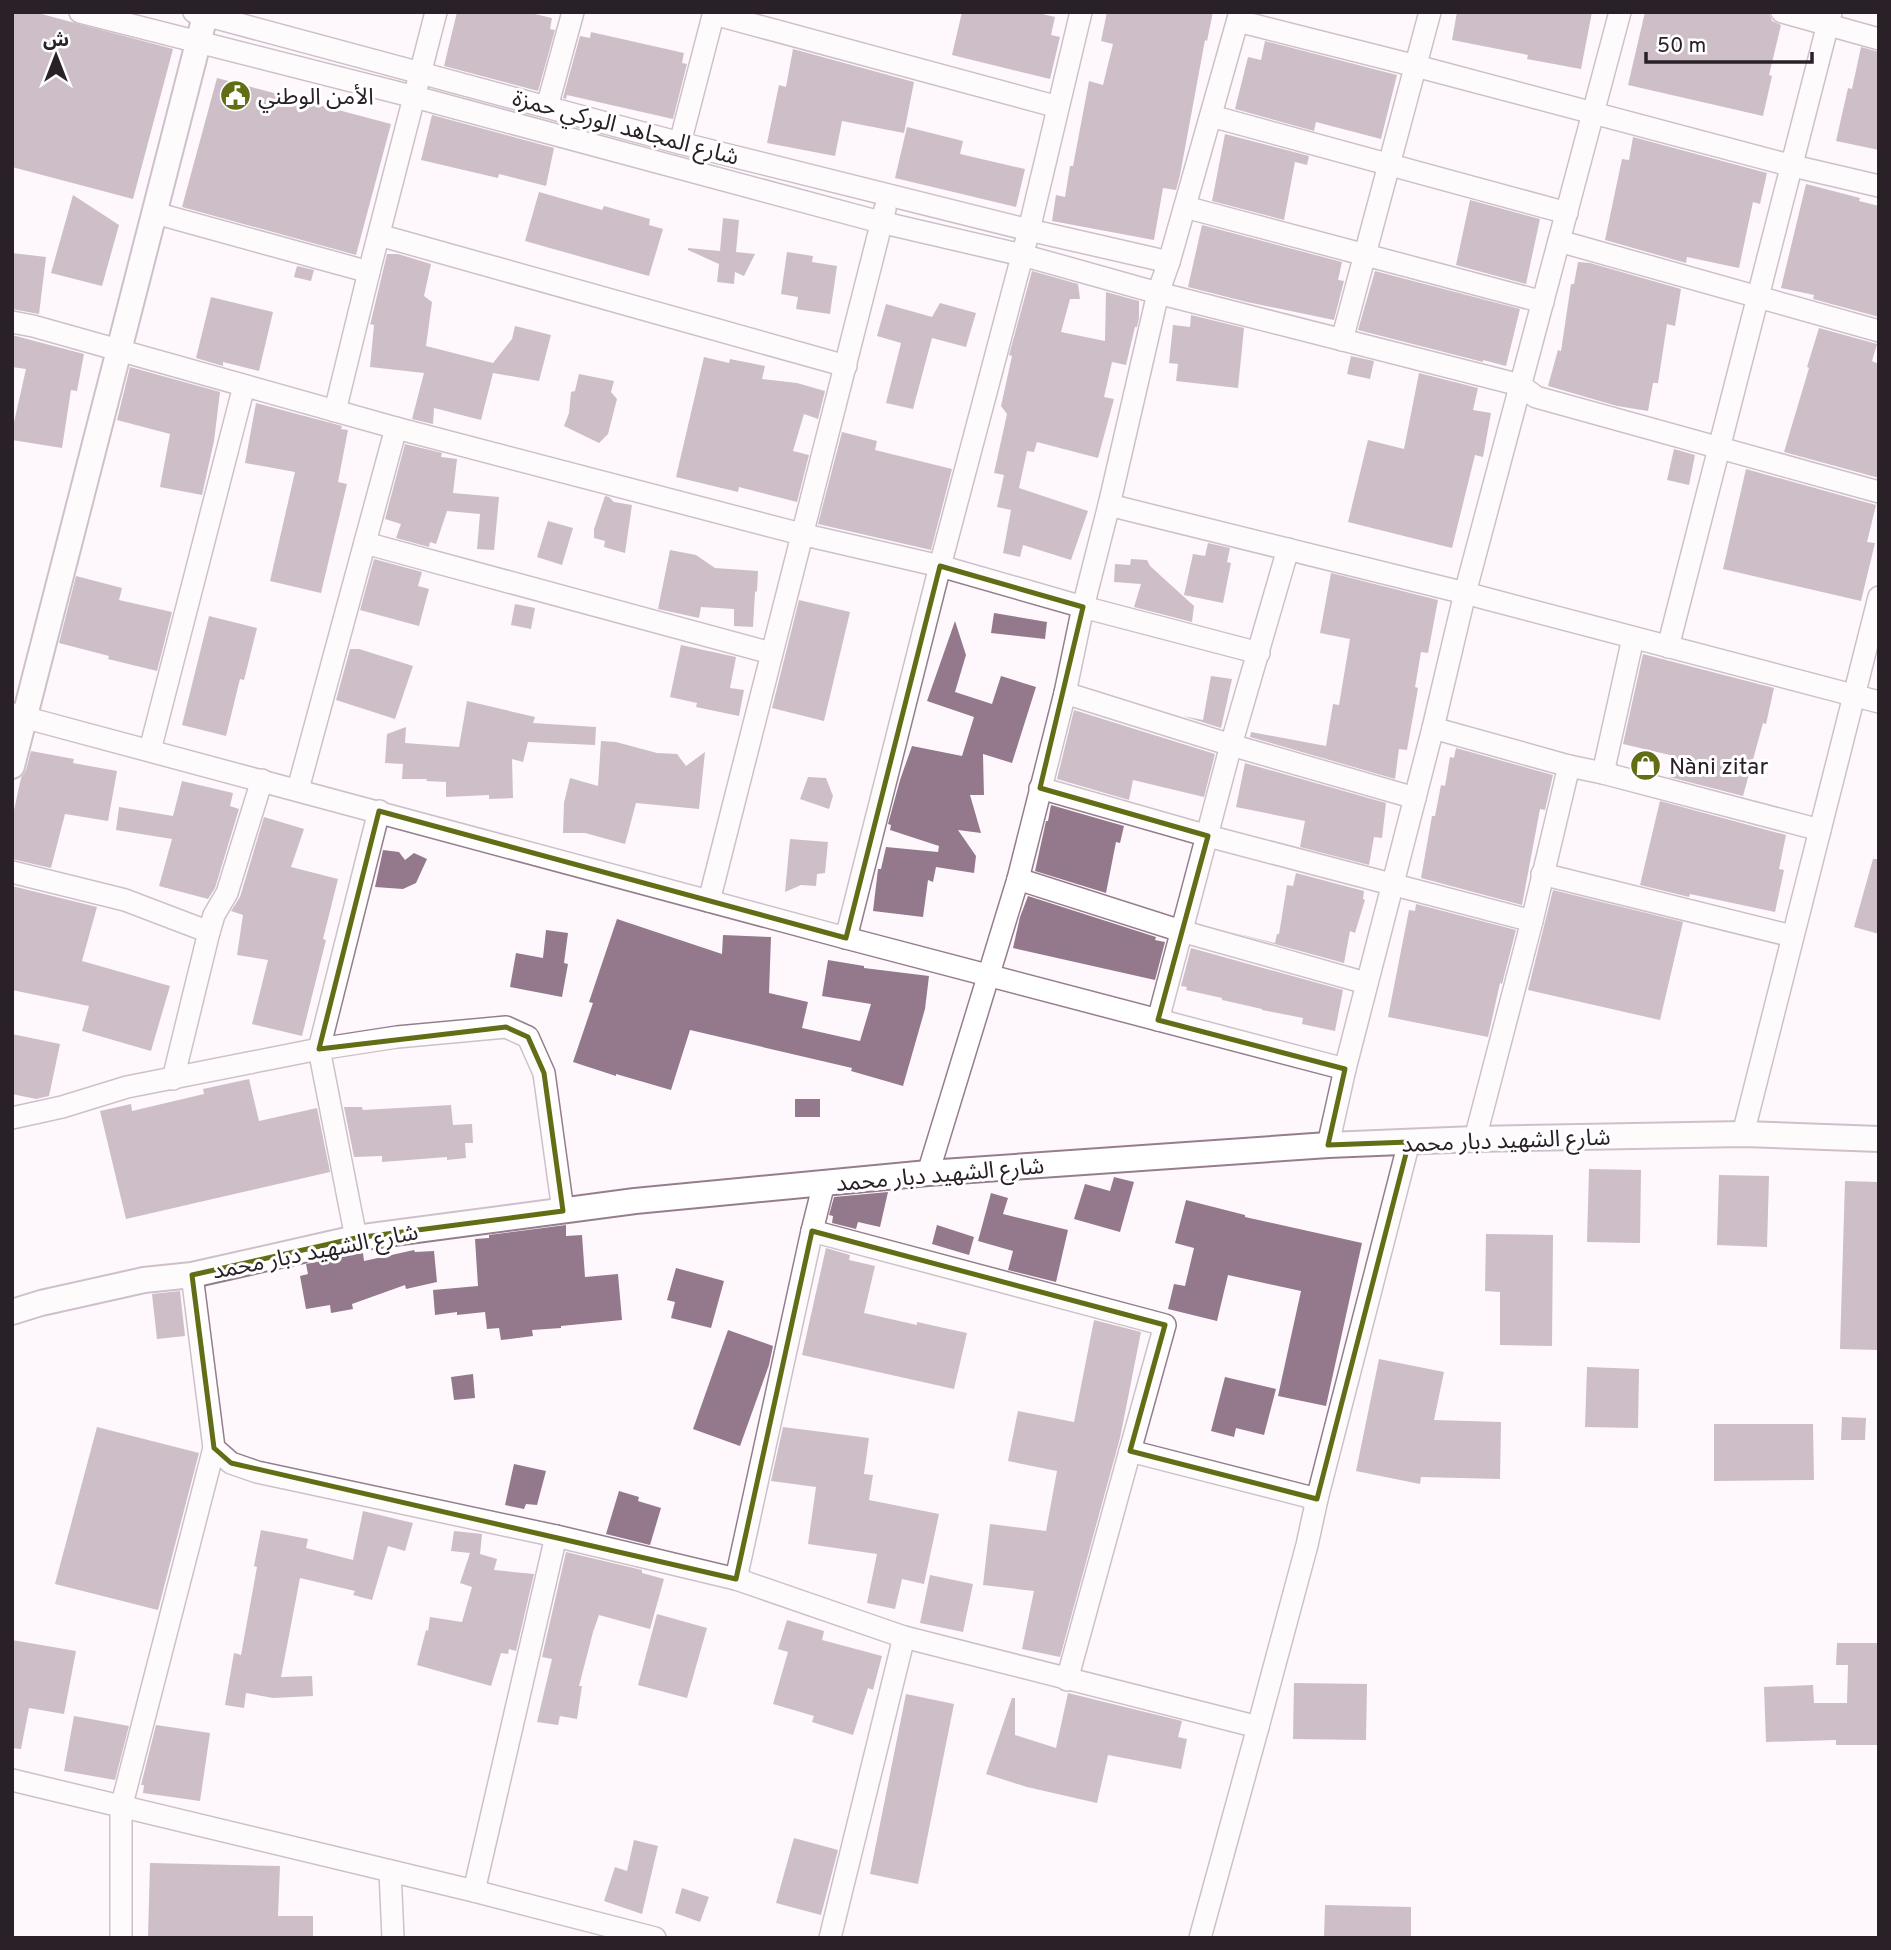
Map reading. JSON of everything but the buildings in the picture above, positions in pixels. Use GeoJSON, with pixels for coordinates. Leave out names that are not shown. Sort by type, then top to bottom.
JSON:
{"type":"FeatureCollection","features":[{"type":"Feature","properties":{"kind":"street","name":"شارع المجاهد الوركي حمزة"},"geometry":{"type":"LineString","coordinates":[[80,12],[415,97],[880,222],[1022,255],[1158,293],[1520,385],[1536,397],[1879,492]]}},
{"type":"Feature","properties":{"kind":"street"},"geometry":{"type":"LineString","coordinates":[[335,411],[436,12]]}},
{"type":"Feature","properties":{"kind":"street"},"geometry":{"type":"LineString","coordinates":[[547,107],[572,12]]}},
{"type":"Feature","properties":{"kind":"street"},"geometry":{"type":"LineString","coordinates":[[846,938],[940,566],[1030,230],[1081,12]]}},
{"type":"Feature","properties":{"kind":"street"},"geometry":{"type":"LineString","coordinates":[[1342,341],[1430,12]]}},
{"type":"Feature","properties":{"kind":"street"},"geometry":{"type":"LineString","coordinates":[[1328,1145],[1366,983],[1433,728],[1465,593],[1620,12]]}},
{"type":"Feature","properties":{"kind":"street"},"geometry":{"type":"LineString","coordinates":[[1782,12],[1829,18],[1879,39]]}},
{"type":"Feature","properties":{"kind":"street","name":"شارع المجاهد الوركي حمزة"},"geometry":{"type":"LineString","coordinates":[[202,13],[680,143],[1169,262]]}},
{"type":"Feature","properties":{"kind":"street"},"geometry":{"type":"LineString","coordinates":[[12,766],[18,715],[119,351],[198,41],[202,13]]}},
{"type":"Feature","properties":{"kind":"street"},"geometry":{"type":"LineString","coordinates":[[680,143],[714,13],[1058,107]]}},
{"type":"Feature","properties":{"kind":"street"},"geometry":{"type":"LineString","coordinates":[[928,1173],[1018,878],[1065,693],[1158,293],[1239,17],[1594,114],[1879,186]]}},
{"type":"Feature","properties":{"kind":"street"},"geometry":{"type":"LineString","coordinates":[[1668,648],[1829,18]]}},
{"type":"Feature","properties":{"kind":"street"},"geometry":{"type":"LineString","coordinates":[[1211,116],[1567,212]]}},
{"type":"Feature","properties":{"kind":"street"},"geometry":{"type":"LineString","coordinates":[[709,901],[846,366],[880,222],[890,194]]}},
{"type":"Feature","properties":{"kind":"street"},"geometry":{"type":"LineString","coordinates":[[1185,207],[1543,302]]}},
{"type":"Feature","properties":{"kind":"street"},"geometry":{"type":"LineString","coordinates":[[155,213],[369,272]]}},
{"type":"Feature","properties":{"kind":"street"},"geometry":{"type":"LineString","coordinates":[[379,235],[846,366]]}},
{"type":"Feature","properties":{"kind":"street"},"geometry":{"type":"LineString","coordinates":[[1559,241],[1879,331]]}},
{"type":"Feature","properties":{"kind":"street"},"geometry":{"type":"LineString","coordinates":[[12,323],[33,326],[396,428],[802,534],[940,566],[1259,653]]}},
{"type":"Feature","properties":{"kind":"street"},"geometry":{"type":"LineString","coordinates":[[150,750],[244,386]]}},
{"type":"Feature","properties":{"kind":"street"},"geometry":{"type":"LineString","coordinates":[[298,789],[396,428]]}},
{"type":"Feature","properties":{"kind":"street"},"geometry":{"type":"LineString","coordinates":[[1109,505],[1465,593],[1879,702]]}},
{"type":"Feature","properties":{"kind":"street"},"geometry":{"type":"LineString","coordinates":[[365,543],[771,653]]}},
{"type":"Feature","properties":{"kind":"street"},"geometry":{"type":"LineString","coordinates":[[1158,1020],[1231,745],[1288,550]]}},
{"type":"Feature","properties":{"kind":"street"},"geometry":{"type":"LineString","coordinates":[[1743,1134],[1879,597]]}},
{"type":"Feature","properties":{"kind":"street"},"geometry":{"type":"LineString","coordinates":[[1603,773],[1633,638]]}},
{"type":"Feature","properties":{"kind":"street"},"geometry":{"type":"LineString","coordinates":[[1065,693],[1231,745],[1415,797]]}},
{"type":"Feature","properties":{"kind":"street"},"geometry":{"type":"LineString","coordinates":[[18,715],[1345,1069]]}},
{"type":"Feature","properties":{"kind":"street"},"geometry":{"type":"LineString","coordinates":[[1433,728],[1820,830]]}},
{"type":"Feature","properties":{"kind":"street"},"geometry":{"type":"LineString","coordinates":[[1475,1139],[1569,766]]}},
{"type":"Feature","properties":{"kind":"street"},"geometry":{"type":"LineString","coordinates":[[173,1079],[214,915],[227,893],[262,780]]}},
{"type":"Feature","properties":{"kind":"street"},"geometry":{"type":"LineString","coordinates":[[1040,788],[1391,886],[1532,921]]}},
{"type":"Feature","properties":{"kind":"street"},"geometry":{"type":"LineString","coordinates":[[356,1238],[319,1049],[379,811]]}},
{"type":"Feature","properties":{"kind":"street"},"geometry":{"type":"LineString","coordinates":[[12,872],[125,900],[209,932]]}},
{"type":"Feature","properties":{"kind":"street"},"geometry":{"type":"LineString","coordinates":[[1542,874],[1792,936]]}},
{"type":"Feature","properties":{"kind":"street"},"geometry":{"type":"LineString","coordinates":[[1018,878],[1181,931],[1366,983]]}},
{"type":"Feature","properties":{"kind":"street"},"geometry":{"type":"LineString","coordinates":[[12,1118],[62,1107],[127,1087],[319,1049],[397,1037],[506,1027],[528,1037],[544,1073],[563,1211]]}},
{"type":"Feature","properties":{"kind":"street","name":"شارع الشهيد دبار محمد"},"geometry":{"type":"LineString","coordinates":[[12,1312],[144,1280],[192,1275],[356,1238],[635,1201],[928,1173],[1328,1145],[1475,1139],[1743,1134],[1879,1139]]}},
{"type":"Feature","properties":{"kind":"street"},"geometry":{"type":"LineString","coordinates":[[1200,1938],[1307,1545],[1409,1142]]}},
{"type":"Feature","properties":{"kind":"street"},"geometry":{"type":"LineString","coordinates":[[736,1579],[824,1183]]}},
{"type":"Feature","properties":{"kind":"street"},"geometry":{"type":"LineString","coordinates":[[812,1231],[1165,1325],[1067,1680]]}},
{"type":"Feature","properties":{"kind":"street"},"geometry":{"type":"LineString","coordinates":[[121,1938],[121,1808],[214,1448],[192,1275]]}},
{"type":"Feature","properties":{"kind":"street"},"geometry":{"type":"LineString","coordinates":[[214,1448],[231,1463],[257,1472],[556,1536],[736,1579],[904,1637],[1258,1727]]}},
{"type":"Feature","properties":{"kind":"street"},"geometry":{"type":"LineString","coordinates":[[1130,1451],[1317,1499]]}},
{"type":"Feature","properties":{"kind":"street"},"geometry":{"type":"LineString","coordinates":[[474,1891],[556,1536]]}},
{"type":"Feature","properties":{"kind":"street"},"geometry":{"type":"LineString","coordinates":[[830,1938],[904,1637]]}},
{"type":"Feature","properties":{"kind":"street"},"geometry":{"type":"LineString","coordinates":[[12,1780],[474,1891],[654,1938]]}},
{"type":"Feature","properties":{"kind":"street"},"geometry":{"type":"LineString","coordinates":[[390,1871],[393,1938]]}},
{"type":"Feature","properties":{"kind":"highlighted area"},"geometry":{"type":"Polygon","coordinates":[[[940,566],[1083,607],[1040,788],[1208,836],[1158,1020],[1345,1069],[1328,1145],[1409,1142],[1317,1499],[1130,1451],[1165,1325],[812,1231],[736,1579],[231,1463],[214,1448],[192,1275],[356,1238],[563,1211],[544,1073],[528,1037],[506,1027],[319,1049],[379,811],[846,938],[940,566]]]}},
{"type":"Feature","properties":{"kind":"place","name":"الأمن الوطني"},"geometry":{"type":"Point","coordinates":[235,96]}},
{"type":"Feature","properties":{"kind":"place","name":"Nàni zitar"},"geometry":{"type":"Point","coordinates":[1646,766]}}]}
